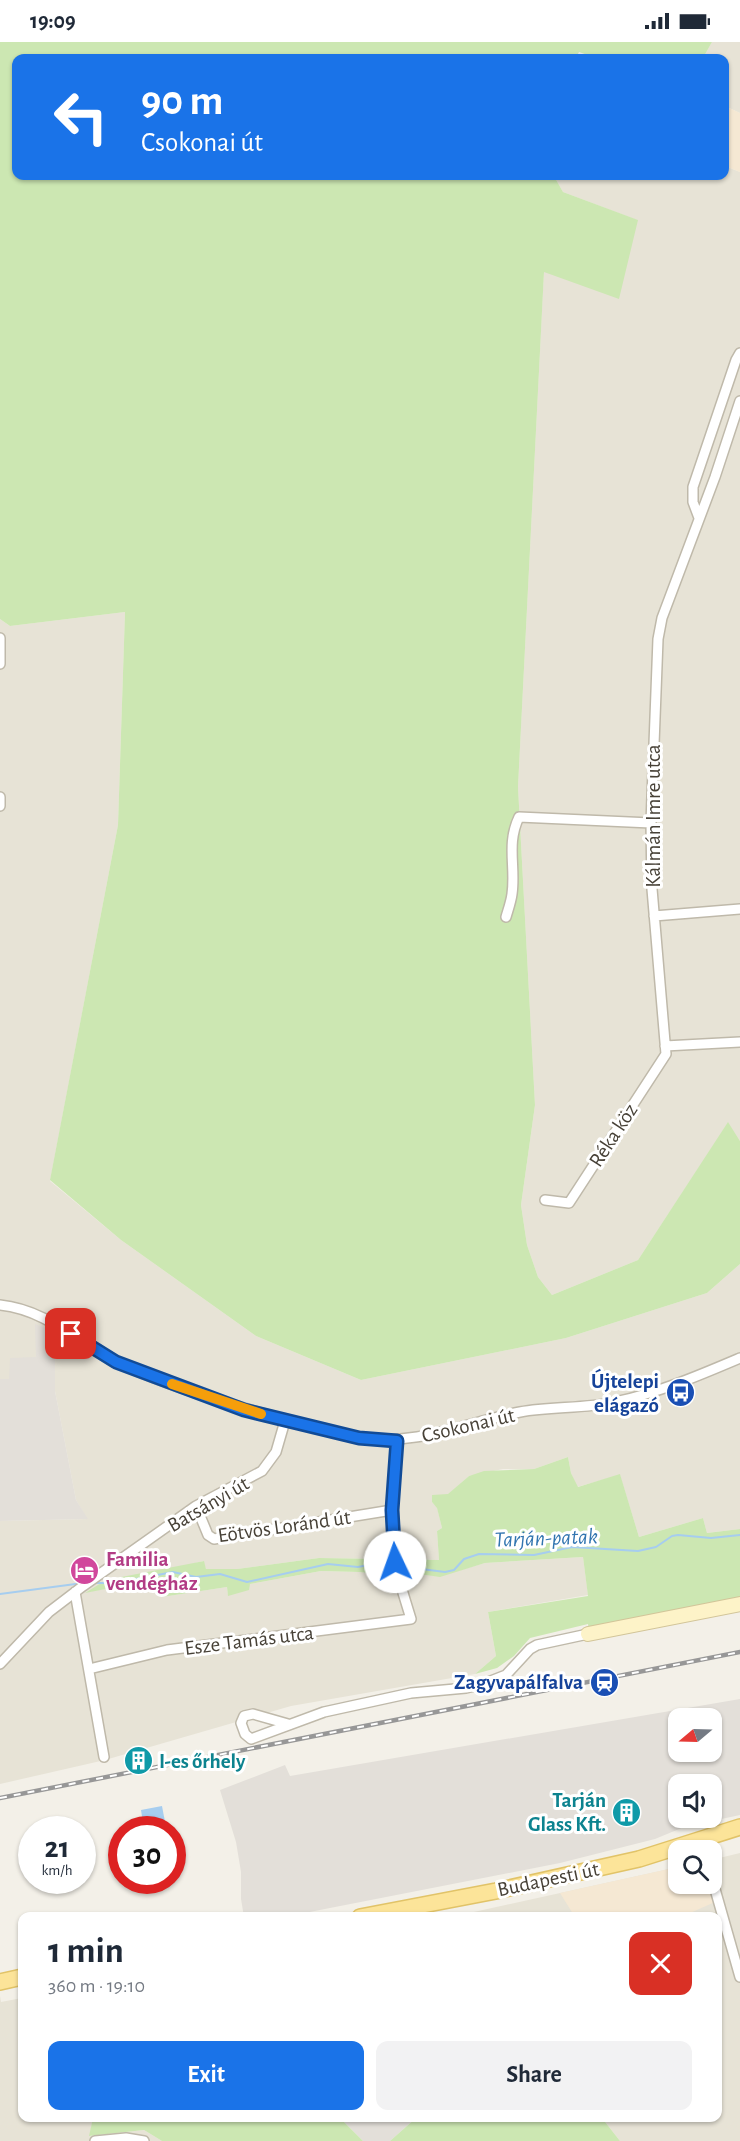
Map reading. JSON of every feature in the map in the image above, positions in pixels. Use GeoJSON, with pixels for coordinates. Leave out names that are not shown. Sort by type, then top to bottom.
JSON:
{"type":"FeatureCollection","features":[{"type":"Feature","properties":{"kind":"main road","name":"Budapesti út"},"geometry":{"type":"LineString","coordinates":[[715,1840],[738,1829]]}},
{"type":"Feature","properties":{"kind":"main road","name":"Budapesti út"},"geometry":{"type":"LineString","coordinates":[[385,1912],[556,1878],[668,1852]]}},
{"type":"Feature","properties":{"kind":"main road"},"geometry":{"type":"LineString","coordinates":[[0,1982],[18,1978]]}},
{"type":"Feature","properties":{"kind":"street"},"geometry":{"type":"LineString","coordinates":[[699,518],[693,502],[693,487],[740,353]]}},
{"type":"Feature","properties":{"kind":"street","name":"Kálmán Imre utca"},"geometry":{"type":"LineString","coordinates":[[666,1046],[652,889],[651,823],[658,639],[662,618],[740,401]]}},
{"type":"Feature","properties":{"kind":"street"},"geometry":{"type":"LineString","coordinates":[[0,638],[0,663]]}},
{"type":"Feature","properties":{"kind":"street"},"geometry":{"type":"LineString","coordinates":[[0,797],[0,806]]}},
{"type":"Feature","properties":{"kind":"street"},"geometry":{"type":"LineString","coordinates":[[506,917],[512,892],[510,850],[519,817],[651,823]]}},
{"type":"Feature","properties":{"kind":"street"},"geometry":{"type":"LineString","coordinates":[[654,916],[740,909]]}},
{"type":"Feature","properties":{"kind":"street"},"geometry":{"type":"LineString","coordinates":[[666,1046],[740,1042]]}},
{"type":"Feature","properties":{"kind":"street","name":"Réka köz"},"geometry":{"type":"LineString","coordinates":[[545,1200],[569,1203],[666,1054],[666,1046]]}},
{"type":"Feature","properties":{"kind":"street","name":"Csokonai út"},"geometry":{"type":"LineString","coordinates":[[0,1305],[19,1307],[44,1317],[107,1357],[130,1368],[244,1410],[359,1438],[397,1441],[452,1431],[518,1413],[614,1402],[679,1383],[740,1358]]}},
{"type":"Feature","properties":{"kind":"street","name":"Batsányi út"},"geometry":{"type":"LineString","coordinates":[[0,1664],[49,1612],[79,1589],[196,1506],[262,1471],[276,1452],[285,1420]]}},
{"type":"Feature","properties":{"kind":"street"},"geometry":{"type":"LineString","coordinates":[[392,1510],[397,1441]]}},
{"type":"Feature","properties":{"kind":"street","name":"Eötvös Loránd út"},"geometry":{"type":"LineString","coordinates":[[196,1506],[208,1535],[214,1539],[392,1510]]}},
{"type":"Feature","properties":{"kind":"street","name":"Esze Tamás utca"},"geometry":{"type":"LineString","coordinates":[[89,1669],[174,1649],[411,1619],[395,1565],[392,1510]]}},
{"type":"Feature","properties":{"kind":"street"},"geometry":{"type":"LineString","coordinates":[[79,1589],[89,1669],[104,1757]]}},
{"type":"Feature","properties":{"kind":"street"},"geometry":{"type":"LineString","coordinates":[[288,1724],[324,1712],[411,1693],[466,1688],[483,1684],[506,1675],[530,1649],[537,1645],[740,1604]]}},
{"type":"Feature","properties":{"kind":"street"},"geometry":{"type":"LineString","coordinates":[[716,1894],[722,1912]]}},
{"type":"Feature","properties":{"kind":"street"},"geometry":{"type":"LineString","coordinates":[[722,1914],[740,1977]]}},
{"type":"Feature","properties":{"kind":"street"},"geometry":{"type":"LineString","coordinates":[[95,2141],[126,2138],[144,2141]]}},
{"type":"Feature","properties":{"kind":"shaded area"},"geometry":{"type":"Polygon","coordinates":[[[712,42],[740,42],[740,113],[729,108],[729,54],[705,54],[712,42]]]}},
{"type":"Feature","properties":{"kind":"shaded area"},"geometry":{"type":"Polygon","coordinates":[[[729,108],[740,113],[740,172],[729,168],[729,108]]]}},
{"type":"Feature","properties":{"kind":"shaded area"},"geometry":{"type":"Polygon","coordinates":[[[729,168],[740,172],[740,1141],[728,1123],[638,1260],[552,1295],[538,1277],[527,1245],[521,1205],[535,1105],[518,787],[544,271],[637,220],[563,192],[556,180],[729,180],[729,168]]]}},
{"type":"Feature","properties":{"kind":"shaded area"},"geometry":{"type":"Polygon","coordinates":[[[125,612],[118,825],[50,1181],[121,1240],[256,1336],[361,1380],[566,1338],[707,1293],[740,1264],[740,1529],[707,1533],[703,1518],[639,1537],[620,1475],[577,1487],[568,1457],[534,1469],[503,1469],[469,1476],[449,1494],[432,1502],[437,1507],[442,1528],[437,1531],[439,1560],[319,1558],[237,1569],[206,1569],[203,1561],[87,1592],[142,1582],[159,1584],[162,1597],[227,1587],[228,1595],[250,1584],[321,1571],[405,1577],[419,1574],[440,1576],[485,1563],[583,1557],[588,1595],[488,1612],[496,1656],[475,1674],[291,1706],[105,1760],[0,1784],[0,1521],[87,1519],[76,1500],[55,1391],[54,1332],[36,1357],[9,1379],[0,1379],[0,619],[10,626],[125,612]]]}},
{"type":"Feature","properties":{"kind":"shaded area"},"geometry":{"type":"Polygon","coordinates":[[[35,1324],[55,1332],[55,1391],[76,1500],[88,1519],[0,1521],[0,1379],[9,1379],[10,1358],[36,1357],[35,1324]]]}},
{"type":"Feature","properties":{"kind":"shaded area"},"geometry":{"type":"Polygon","coordinates":[[[740,1699],[740,1815],[722,1819],[722,1774],[668,1774],[668,1828],[682,1828],[655,1839],[560,1863],[310,1912],[243,1912],[241,1872],[236,1842],[220,1790],[285,1765],[290,1776],[668,1711],[668,1762],[722,1762],[722,1708],[687,1708],[740,1699]]]}},
{"type":"Feature","properties":{"kind":"shaded area"},"geometry":{"type":"Polygon","coordinates":[[[740,1853],[740,2141],[620,2141],[605,2122],[722,2122],[722,1912],[474,1912],[668,1869],[668,1894],[722,1894],[722,1857],[740,1853]]]}},
{"type":"Feature","properties":{"kind":"shaded area"},"geometry":{"type":"Polygon","coordinates":[[[668,1869],[668,1894],[713,1894],[715,1902],[692,1912],[572,1912],[560,1893],[668,1869]]]}},
{"type":"Feature","properties":{"kind":"shaded area"},"geometry":{"type":"Polygon","coordinates":[[[0,1996],[1,2002],[18,1999],[18,2122],[92,2122],[90,2136],[144,2130],[162,2141],[0,2141],[0,1996]]]}},
{"type":"Feature","properties":{"kind":"shaded area"},"geometry":{"type":"Polygon","coordinates":[[[344,2122],[411,2122],[390,2141],[363,2141],[344,2122]]]}},
{"type":"Feature","properties":{"kind":"green space"},"geometry":{"type":"Polygon","coordinates":[[[0,42],[712,42],[705,54],[585,54],[579,52],[578,54],[12,54],[12,180],[556,180],[563,192],[638,220],[619,299],[544,272],[518,787],[535,1105],[521,1205],[527,1245],[538,1277],[552,1295],[638,1260],[728,1122],[740,1141],[740,1264],[707,1293],[566,1338],[361,1380],[256,1336],[121,1240],[50,1180],[118,825],[125,612],[10,626],[0,619],[0,42]]]}},
{"type":"Feature","properties":{"kind":"green space"},"geometry":{"type":"Polygon","coordinates":[[[568,1457],[571,1473],[578,1487],[620,1474],[639,1537],[703,1518],[707,1533],[740,1529],[740,1610],[590,1640],[588,1624],[530,1638],[514,1656],[497,1668],[475,1674],[496,1656],[488,1612],[588,1596],[583,1557],[485,1563],[440,1577],[419,1574],[405,1577],[321,1571],[250,1584],[249,1590],[228,1596],[227,1587],[162,1597],[158,1584],[142,1582],[85,1593],[106,1580],[204,1561],[206,1569],[237,1569],[319,1558],[439,1560],[437,1531],[442,1528],[437,1508],[432,1502],[432,1495],[448,1494],[469,1476],[484,1471],[534,1469],[568,1457]]]}},
{"type":"Feature","properties":{"kind":"green space"},"geometry":{"type":"Polygon","coordinates":[[[92,2122],[344,2122],[363,2141],[162,2141],[144,2130],[89,2136],[92,2122]]]}},
{"type":"Feature","properties":{"kind":"green space"},"geometry":{"type":"Polygon","coordinates":[[[411,2122],[605,2122],[620,2141],[390,2141],[411,2122]]]}},
{"type":"Feature","properties":{"kind":"water"},"geometry":{"type":"Polygon","coordinates":[[[162,1806],[164,1816],[142,1816],[141,1810],[162,1806]]]}},
{"type":"Feature","properties":{"kind":"waterway","name":"Tarján-patak"},"geometry":{"type":"LineString","coordinates":[[398,1566],[445,1572],[454,1570],[464,1559],[479,1554],[534,1555],[572,1547],[638,1551],[656,1547],[672,1536],[678,1535],[711,1538],[740,1535]]}},
{"type":"Feature","properties":{"kind":"waterway","name":"Tarján-patak"},"geometry":{"type":"LineString","coordinates":[[92,1583],[116,1583],[173,1572],[196,1577],[220,1574],[247,1582],[328,1564],[358,1567],[373,1564],[392,1566]]}},
{"type":"Feature","properties":{"kind":"waterway","name":"Tarján-patak"},"geometry":{"type":"LineString","coordinates":[[0,1594],[83,1583]]}},
{"type":"Feature","properties":{"kind":"railway"},"geometry":{"type":"LineString","coordinates":[[0,1798],[740,1652]]}},
{"type":"Feature","properties":{"kind":"slow traffic"},"geometry":{"type":"LineString","coordinates":[[172,1384],[261,1414]]}},
{"type":"Feature","properties":{"kind":"place","name":"Újtelepi elágazó"},"geometry":{"type":"Point","coordinates":[680,1393]}},
{"type":"Feature","properties":{"kind":"place","name":"Familia vendégház"},"geometry":{"type":"Point","coordinates":[85,1571]}},
{"type":"Feature","properties":{"kind":"place","name":"Zagyvapálfalva"},"geometry":{"type":"Point","coordinates":[604,1682]}},
{"type":"Feature","properties":{"kind":"place","name":"I-es őrhely"},"geometry":{"type":"Point","coordinates":[138,1761]}},
{"type":"Feature","properties":{"kind":"place","name":"Tarján Glass Kft."},"geometry":{"type":"Point","coordinates":[627,1812]}},
{"type":"Feature","properties":{"kind":"route"},"geometry":{"type":"LineString","coordinates":[[71,1334],[116,1362],[244,1410],[359,1438],[397,1441],[392,1510],[395,1562]]}}]}
